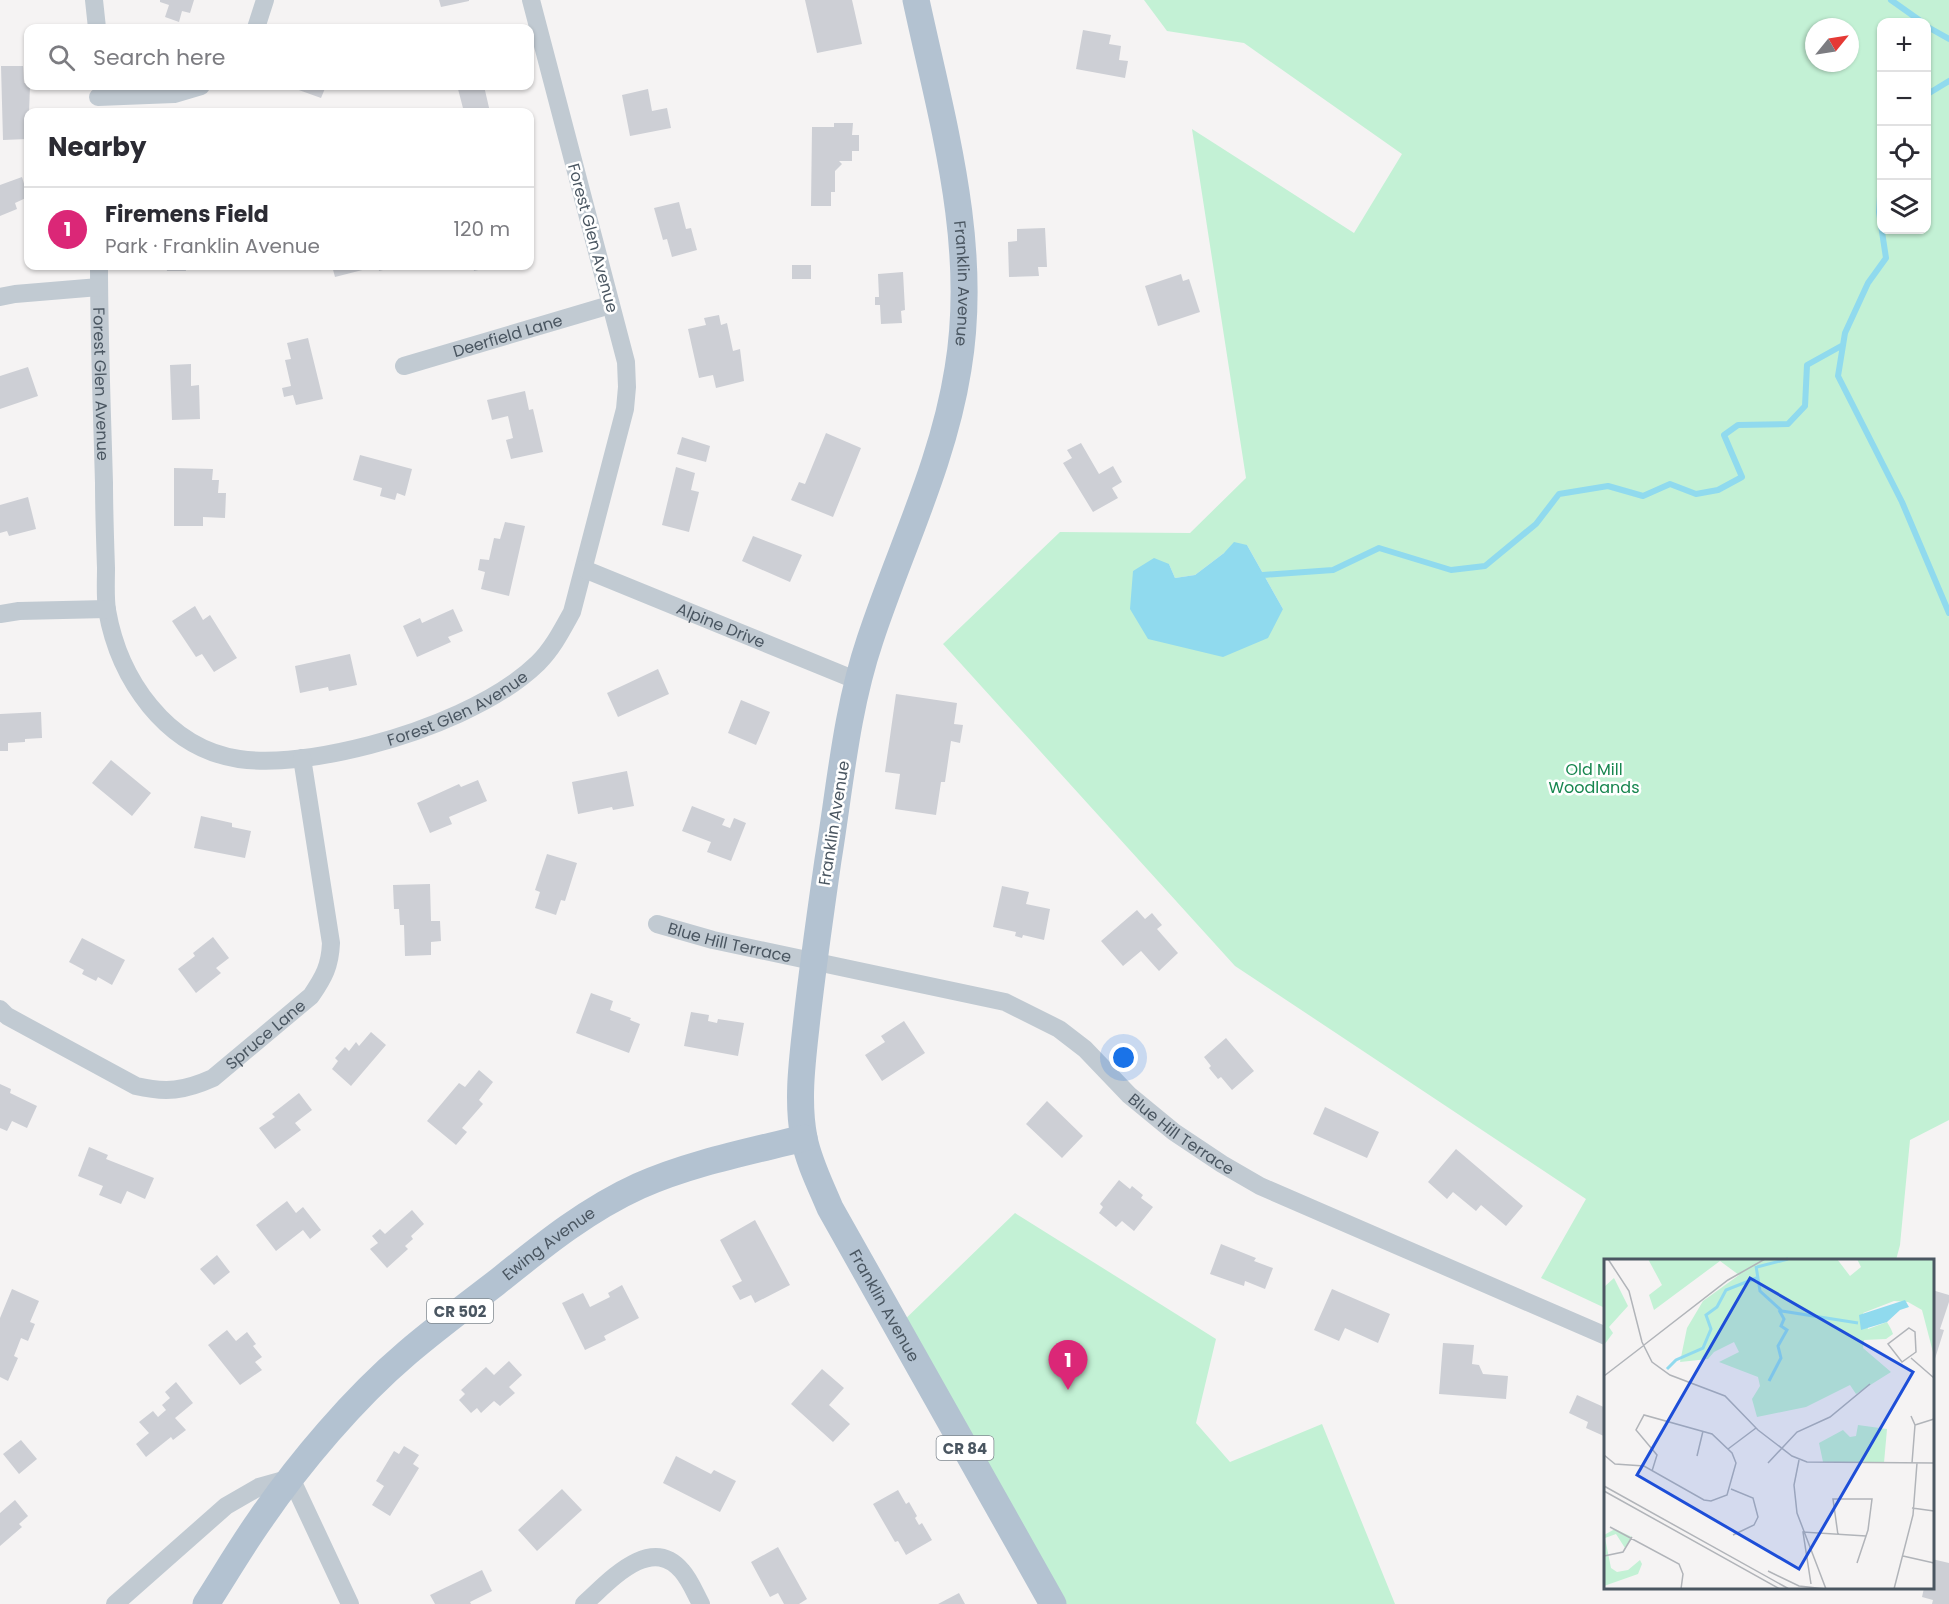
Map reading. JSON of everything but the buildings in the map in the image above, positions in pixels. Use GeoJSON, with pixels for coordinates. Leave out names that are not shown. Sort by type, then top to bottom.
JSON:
{"type":"FeatureCollection","features":[{"type":"Feature","properties":{"kind":"main road","name":"Franklin Avenue"},"geometry":{"type":"LineString","coordinates":[[916,0],[961,219],[964,317],[959,366],[937,461],[873,632],[852,709],[812,963],[801,1069],[801,1104],[804,1138],[830,1208],[1053,1604]]}},
{"type":"Feature","properties":{"kind":"main road","name":"Ewing Avenue"},"geometry":{"type":"LineString","coordinates":[[206,1604],[260,1520],[291,1478],[325,1437],[375,1384],[407,1353],[558,1233],[601,1206],[677,1171],[725,1156],[804,1138]]}},
{"type":"Feature","properties":{"kind":"street"},"geometry":{"type":"LineString","coordinates":[[94,0],[97,24]]}},
{"type":"Feature","properties":{"kind":"street"},"geometry":{"type":"LineString","coordinates":[[257,24],[265,0]]}},
{"type":"Feature","properties":{"kind":"street","name":"Forest Glen Avenue"},"geometry":{"type":"LineString","coordinates":[[99,270],[107,609],[123,665],[137,689],[156,713],[176,732],[197,746],[215,754],[240,759],[303,758],[350,750],[424,728],[474,706],[516,682],[538,663],[557,640],[572,612],[625,409],[627,387],[626,362],[531,0]]}},
{"type":"Feature","properties":{"kind":"street"},"geometry":{"type":"LineString","coordinates":[[98,98],[174,94],[188,90]]}},
{"type":"Feature","properties":{"kind":"street"},"geometry":{"type":"LineString","coordinates":[[0,297],[99,286]]}},
{"type":"Feature","properties":{"kind":"street","name":"Deerfield Lane"},"geometry":{"type":"LineString","coordinates":[[404,366],[610,305]]}},
{"type":"Feature","properties":{"kind":"street","name":"Alpine Drive"},"geometry":{"type":"LineString","coordinates":[[584,569],[858,681]]}},
{"type":"Feature","properties":{"kind":"street"},"geometry":{"type":"LineString","coordinates":[[0,614],[19,611],[107,609]]}},
{"type":"Feature","properties":{"kind":"street","name":"Spruce Lane"},"geometry":{"type":"LineString","coordinates":[[0,1009],[7,1016],[136,1086],[155,1090],[176,1090],[195,1086],[213,1078],[311,996],[323,979],[330,960],[331,943],[303,758]]}},
{"type":"Feature","properties":{"kind":"street","name":"Blue Hill Terrace"},"geometry":{"type":"LineString","coordinates":[[657,924],[713,940],[812,963],[1005,1002],[1059,1029],[1085,1049],[1128,1095],[1173,1132],[1260,1186],[1604,1336]]}},
{"type":"Feature","properties":{"kind":"street"},"geometry":{"type":"LineString","coordinates":[[115,1604],[226,1506],[259,1487],[291,1478],[350,1604]]}},
{"type":"Feature","properties":{"kind":"street"},"geometry":{"type":"LineString","coordinates":[[584,1604],[629,1565],[648,1557],[661,1558],[673,1563],[683,1572],[701,1604]]}},
{"type":"Feature","properties":{"kind":"green space","name":"Old Mill Woodlands"},"geometry":{"type":"Polygon","coordinates":[[[1144,0],[1949,0],[1949,1120],[1910,1140],[1900,1245],[1896,1259],[1604,1259],[1604,1308],[1541,1278],[1586,1199],[1235,966],[943,644],[1060,532],[1190,533],[1246,478],[1192,129],[1354,233],[1402,154],[1244,43],[1167,31],[1144,0]],[[1247,545],[1224,553],[1195,575],[1175,578],[1169,564],[1133,571],[1283,609],[1247,545]]]}},
{"type":"Feature","properties":{"kind":"green space"},"geometry":{"type":"Polygon","coordinates":[[[1015,1213],[1216,1339],[1196,1423],[1230,1462],[1322,1424],[1395,1604],[1053,1604],[897,1327],[1015,1213]]]}},
{"type":"Feature","properties":{"kind":"water"},"geometry":{"type":"Polygon","coordinates":[[[1234,542],[1247,545],[1283,609],[1268,638],[1223,657],[1148,639],[1130,609],[1133,571],[1154,558],[1169,564],[1175,578],[1195,575],[1224,553],[1234,542]]]}},
{"type":"Feature","properties":{"kind":"waterway"},"geometry":{"type":"LineString","coordinates":[[1891,0],[1916,18]]}},
{"type":"Feature","properties":{"kind":"waterway"},"geometry":{"type":"LineString","coordinates":[[1931,29],[1949,39]]}},
{"type":"Feature","properties":{"kind":"waterway"},"geometry":{"type":"LineString","coordinates":[[1931,92],[1949,81]]}},
{"type":"Feature","properties":{"kind":"waterway"},"geometry":{"type":"LineString","coordinates":[[1881,180],[1879,212],[1886,258],[1868,283],[1845,333],[1838,376],[1902,502],[1949,613]]}},
{"type":"Feature","properties":{"kind":"waterway"},"geometry":{"type":"LineString","coordinates":[[1263,575],[1333,570],[1379,548],[1451,570],[1485,566],[1536,524],[1559,494],[1608,486],[1643,496],[1670,484],[1696,494],[1718,490],[1742,477],[1724,435],[1738,425],[1788,424],[1805,406],[1807,365],[1843,345]]}},
{"type":"Feature","properties":{"kind":"place","name":"Firemens Field"},"geometry":{"type":"Point","coordinates":[1068,1390]}}]}
